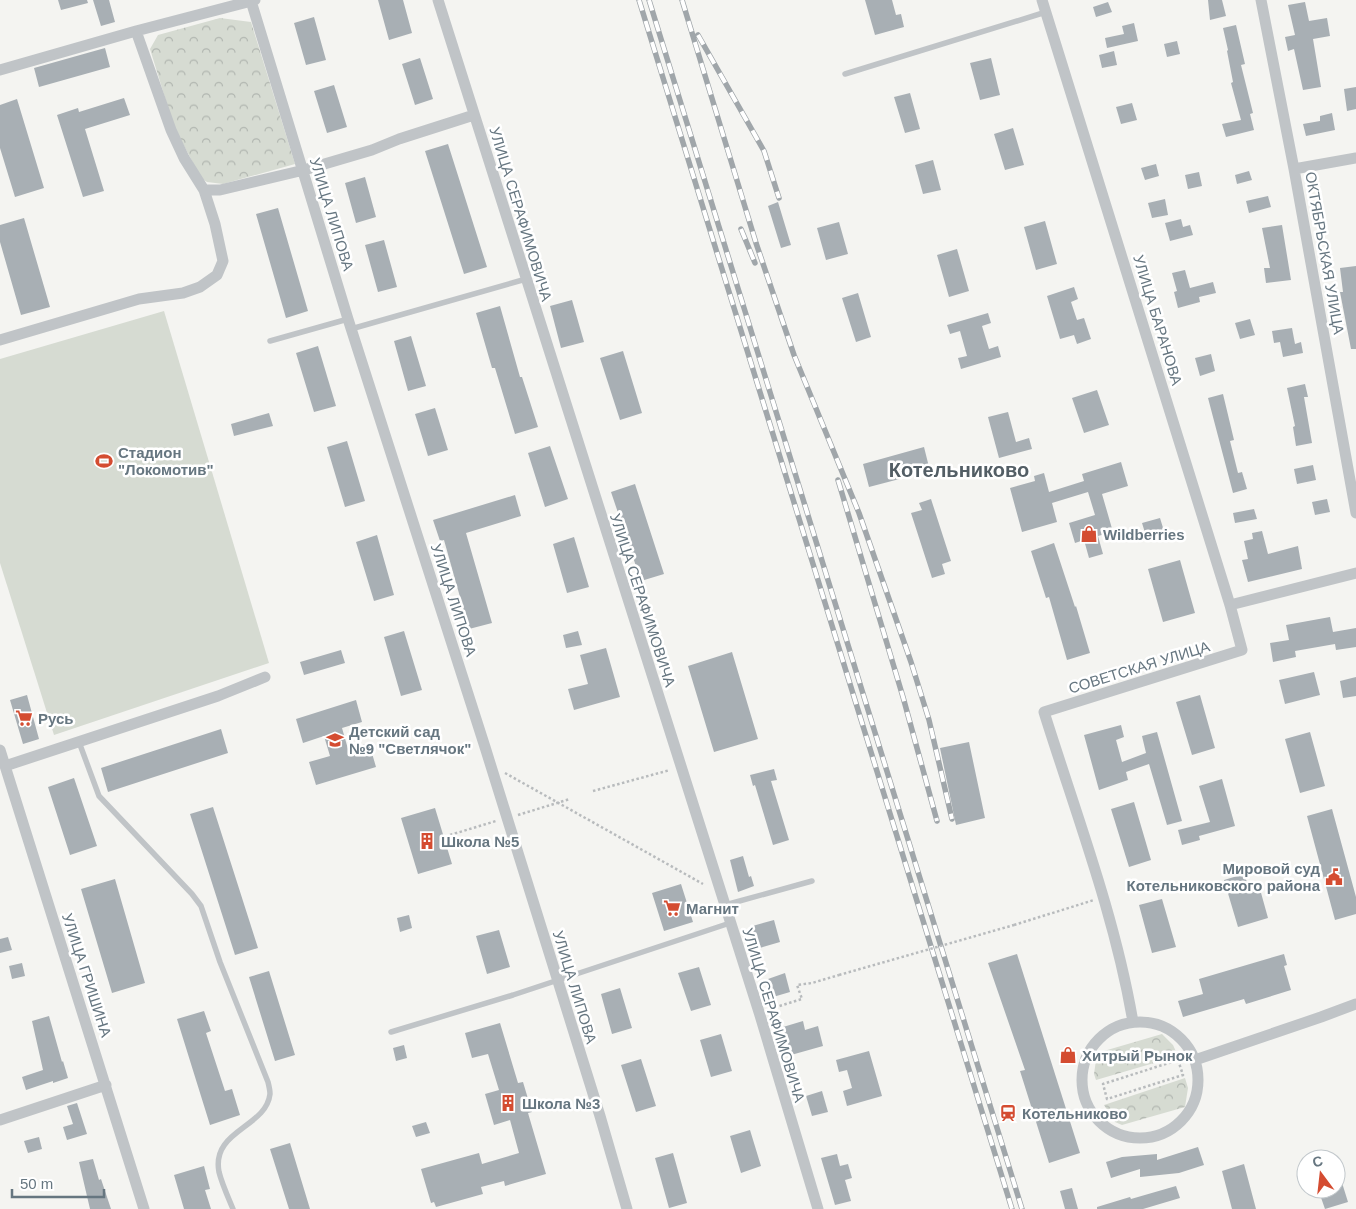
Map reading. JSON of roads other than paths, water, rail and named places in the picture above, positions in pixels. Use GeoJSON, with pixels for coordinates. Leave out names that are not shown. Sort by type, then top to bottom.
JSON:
{"type":"FeatureCollection","features":[{"type":"Feature","properties":{"kind":"street"},"geometry":{"type":"LineString","coordinates":[[0,70],[253,0]]}},
{"type":"Feature","properties":{"kind":"street","name":"УЛИЦА ЛИПОВА"},"geometry":{"type":"LineString","coordinates":[[253,0],[349,324],[491,764],[558,979],[626,1209]]}},
{"type":"Feature","properties":{"kind":"street","name":"УЛИЦА СЕРАФИМОВИЧА"},"geometry":{"type":"LineString","coordinates":[[438,0],[759,1012],[818,1209]]}},
{"type":"Feature","properties":{"kind":"street","name":"УЛИЦА БАРАНОВА"},"geometry":{"type":"LineString","coordinates":[[1042,0],[1230,605],[1242,650]]}},
{"type":"Feature","properties":{"kind":"street","name":"ОКТЯБРЬСКАЯ УЛИЦА"},"geometry":{"type":"LineString","coordinates":[[1261,0],[1294,169],[1356,513]]}},
{"type":"Feature","properties":{"kind":"street"},"geometry":{"type":"LineString","coordinates":[[0,340],[129,302],[183,293],[200,287],[217,275],[224,261],[204,190],[184,158],[171,130],[136,31]]}},
{"type":"Feature","properties":{"kind":"street"},"geometry":{"type":"LineString","coordinates":[[204,190],[220,190],[304,170],[372,150],[399,139],[474,115]]}},
{"type":"Feature","properties":{"kind":"street"},"geometry":{"type":"LineString","coordinates":[[1294,169],[1356,158]]}},
{"type":"Feature","properties":{"kind":"street"},"geometry":{"type":"LineString","coordinates":[[1230,605],[1356,573]]}},
{"type":"Feature","properties":{"kind":"street","name":"СОВЕТСКАЯ УЛИЦА"},"geometry":{"type":"LineString","coordinates":[[1133,1022],[1126,978],[1103,897],[1044,712],[1242,650]]}},
{"type":"Feature","properties":{"kind":"street"},"geometry":{"type":"LineString","coordinates":[[5,766],[218,696],[265,677]]}},
{"type":"Feature","properties":{"kind":"street","name":"УЛИЦА ГРИШИНА"},"geometry":{"type":"LineString","coordinates":[[0,750],[144,1209]]}},
{"type":"Feature","properties":{"kind":"street"},"geometry":{"type":"LineString","coordinates":[[1195,1060],[1356,1004]]}},
{"type":"Feature","properties":{"kind":"street"},"geometry":{"type":"LineString","coordinates":[[1133,1022],[1155,1024],[1175,1033],[1187,1045],[1195,1060],[1198,1074],[1195,1102],[1188,1114],[1167,1132],[1154,1137],[1133,1138],[1113,1132],[1093,1114],[1086,1103],[1083,1090],[1084,1063],[1090,1051],[1103,1036],[1120,1026],[1133,1022]]}},
{"type":"Feature","properties":{"kind":"street"},"geometry":{"type":"LineString","coordinates":[[0,1120],[106,1085]]}},
{"type":"Feature","properties":{"kind":"lane"},"geometry":{"type":"LineString","coordinates":[[845,74],[1046,12]]}},
{"type":"Feature","properties":{"kind":"lane"},"geometry":{"type":"LineString","coordinates":[[270,341],[349,324],[526,279]]}},
{"type":"Feature","properties":{"kind":"lane"},"geometry":{"type":"LineString","coordinates":[[79,742],[99,796],[192,894],[201,906],[220,962],[268,1082],[270,1094],[265,1107],[257,1116],[232,1134],[225,1144],[219,1159],[219,1172],[233,1209]]}},
{"type":"Feature","properties":{"kind":"lane"},"geometry":{"type":"LineString","coordinates":[[724,906],[812,881]]}},
{"type":"Feature","properties":{"kind":"lane"},"geometry":{"type":"LineString","coordinates":[[391,1032],[730,923]]}},
{"type":"Feature","properties":{"kind":"railway"},"geometry":{"type":"LineString","coordinates":[[639,0],[1012,1209]]}},
{"type":"Feature","properties":{"kind":"railway"},"geometry":{"type":"LineString","coordinates":[[649,0],[1022,1209]]}},
{"type":"Feature","properties":{"kind":"railway"},"geometry":{"type":"LineString","coordinates":[[682,0],[756,243],[794,355],[859,513],[911,662],[929,720],[952,819]]}},
{"type":"Feature","properties":{"kind":"railway"},"geometry":{"type":"LineString","coordinates":[[698,35],[764,151],[779,198]]}},
{"type":"Feature","properties":{"kind":"railway"},"geometry":{"type":"LineString","coordinates":[[741,229],[755,263]]}},
{"type":"Feature","properties":{"kind":"railway"},"geometry":{"type":"LineString","coordinates":[[838,480],[903,697],[937,821]]}},
{"type":"Feature","properties":{"kind":"place","name":"Стадион \"Локомотив\""},"geometry":{"type":"Point","coordinates":[104,461]}},
{"type":"Feature","properties":{"kind":"place","name":"Wildberries"},"geometry":{"type":"Point","coordinates":[1089,534]}},
{"type":"Feature","properties":{"kind":"place","name":"Русь"},"geometry":{"type":"Point","coordinates":[24,718]}},
{"type":"Feature","properties":{"kind":"place","name":"Детский сад №9 \"Светлячок\""},"geometry":{"type":"Point","coordinates":[335,740]}},
{"type":"Feature","properties":{"kind":"place","name":"Школа №5"},"geometry":{"type":"Point","coordinates":[427,841]}},
{"type":"Feature","properties":{"kind":"place","name":"Мировой суд Котельниковского района"},"geometry":{"type":"Point","coordinates":[1334,877]}},
{"type":"Feature","properties":{"kind":"place","name":"Магнит"},"geometry":{"type":"Point","coordinates":[672,908]}},
{"type":"Feature","properties":{"kind":"place","name":"Хитрый Рынок"},"geometry":{"type":"Point","coordinates":[1068,1055]}},
{"type":"Feature","properties":{"kind":"place","name":"Школа №3"},"geometry":{"type":"Point","coordinates":[508,1103]}},
{"type":"Feature","properties":{"kind":"place","name":"Котельниково"},"geometry":{"type":"Point","coordinates":[1008,1113]}},
{"type":"Feature","properties":{"kind":"district","name":"Котельниково"},"geometry":{"type":"Point","coordinates":[959,470]}}]}
